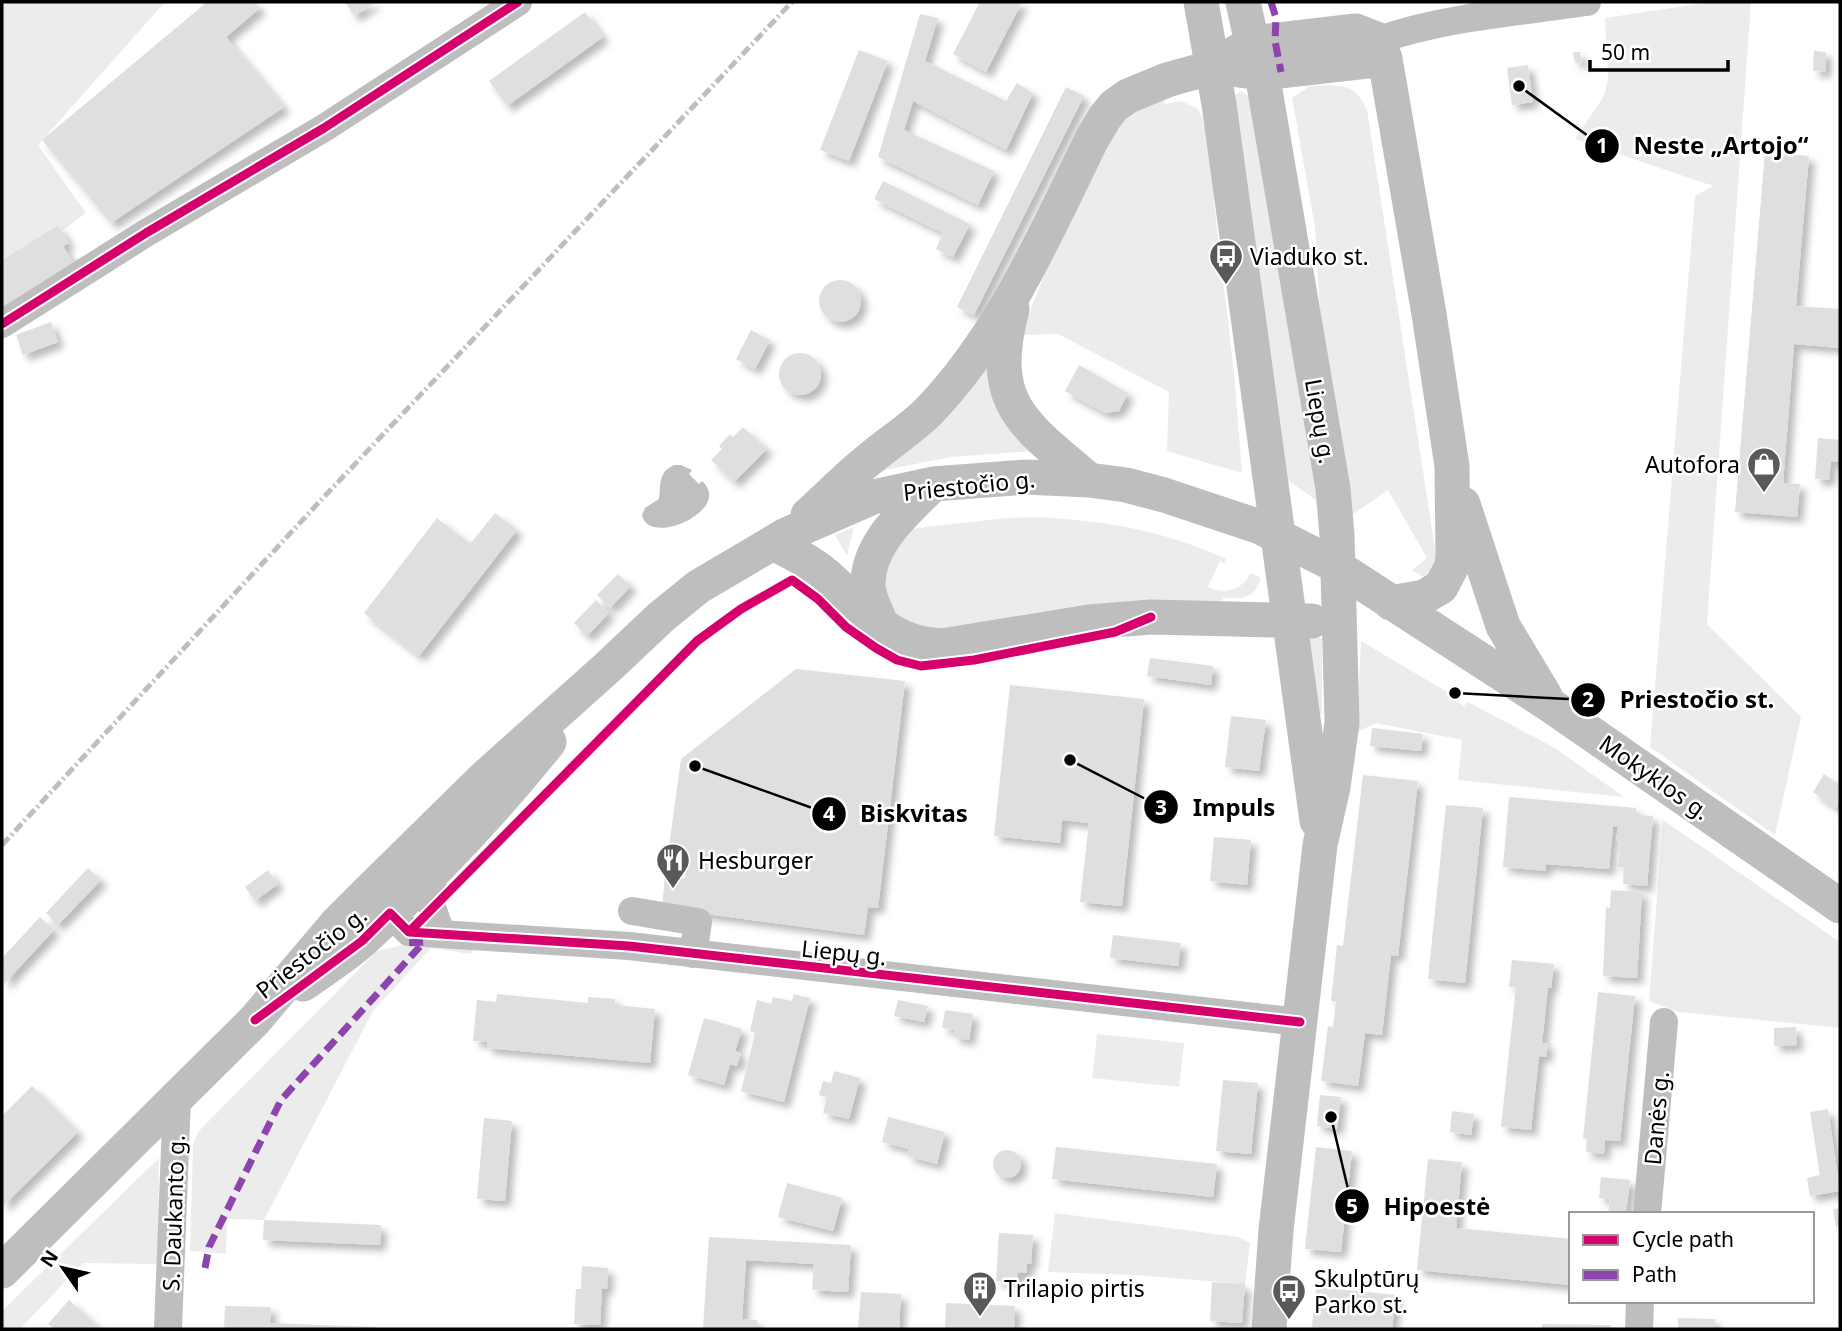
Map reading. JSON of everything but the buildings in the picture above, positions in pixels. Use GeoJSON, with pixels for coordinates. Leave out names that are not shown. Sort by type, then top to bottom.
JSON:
{"type":"FeatureCollection","features":[{"type":"Feature","properties":{"kind":"main road","name":"Liepų g."},"geometry":{"type":"LineString","coordinates":[[1201,2],[1213,67],[1321,845]]}},
{"type":"Feature","properties":{"kind":"main road","name":"Liepų g."},"geometry":{"type":"LineString","coordinates":[[1243,2],[1257,58],[1333,489],[1337,535],[1342,723],[1321,845],[1276,1230],[1269,1329]]}},
{"type":"Feature","properties":{"kind":"main road"},"geometry":{"type":"LineString","coordinates":[[1340,621],[1151,617],[1089,622],[942,646],[922,645],[902,639],[883,627],[780,539],[872,457],[928,412],[972,359],[1018,289],[1105,117],[1114,106],[1143,89],[1213,67],[1257,58],[1382,50],[1429,314],[1452,466],[1452,566],[1441,587],[1424,597],[1391,603]]}},
{"type":"Feature","properties":{"kind":"main road"},"geometry":{"type":"LineString","coordinates":[[1018,289],[1003,351],[1008,393],[1018,414],[1034,433],[1089,480]]}},
{"type":"Feature","properties":{"kind":"main road"},"geometry":{"type":"LineString","coordinates":[[1452,466],[1503,626],[1550,705]]}},
{"type":"Feature","properties":{"kind":"main road","name":"Priestočio g."},"geometry":{"type":"LineString","coordinates":[[2,1271],[255,1020],[362,941],[379,902],[482,779],[661,617],[698,587],[780,539],[873,497],[933,484],[1026,477],[1089,480],[1126,485],[1164,495],[1260,527],[1301,547],[1362,584]]}},
{"type":"Feature","properties":{"kind":"main road"},"geometry":{"type":"LineString","coordinates":[[883,627],[868,588],[875,552],[890,529],[933,484]]}},
{"type":"Feature","properties":{"kind":"main road","name":"Mokyklos g."},"geometry":{"type":"LineString","coordinates":[[1362,584],[1550,705],[1840,906]]}},
{"type":"Feature","properties":{"kind":"main road","name":"Priestočio g."},"geometry":{"type":"LineString","coordinates":[[379,902],[433,871],[503,799],[608,667]]}},
{"type":"Feature","properties":{"kind":"street"},"geometry":{"type":"LineString","coordinates":[[2,324],[146,233],[324,128],[518,2]]}},
{"type":"Feature","properties":{"kind":"street"},"geometry":{"type":"LineString","coordinates":[[1382,50],[1401,32],[1587,2]]}},
{"type":"Feature","properties":{"kind":"street"},"geometry":{"type":"LineString","coordinates":[[433,871],[432,907],[441,933]]}},
{"type":"Feature","properties":{"kind":"street","name":"Liepų g."},"geometry":{"type":"LineString","coordinates":[[379,902],[409,932],[629,946],[1300,1022]]}},
{"type":"Feature","properties":{"kind":"street"},"geometry":{"type":"LineString","coordinates":[[632,911],[698,922],[693,954]]}},
{"type":"Feature","properties":{"kind":"street","name":"Danės g."},"geometry":{"type":"LineString","coordinates":[[1647,1212],[1664,1022]]}},
{"type":"Feature","properties":{"kind":"street","name":"S. Daukanto g."},"geometry":{"type":"LineString","coordinates":[[168,1329],[177,1097]]}},
{"type":"Feature","properties":{"kind":"street"},"geometry":{"type":"LineString","coordinates":[[1639,1329],[1640,1303]]}},
{"type":"Feature","properties":{"kind":"shaded area"},"geometry":{"type":"Polygon","coordinates":[[[2,2],[165,2],[38,145],[86,213],[62,231],[58,225],[2,260],[2,2]]]}},
{"type":"Feature","properties":{"kind":"shaded area"},"geometry":{"type":"Polygon","coordinates":[[[1711,2],[1751,2],[1707,624],[1801,717],[1775,835],[1650,747],[1695,196],[1713,186],[1575,139],[1604,96],[1608,79],[1605,18],[1711,2]]]}},
{"type":"Feature","properties":{"kind":"shaded area"},"geometry":{"type":"Polygon","coordinates":[[[1310,86],[1351,89],[1367,110],[1436,555],[1440,560],[1425,578],[1412,570],[1427,558],[1388,490],[1350,516],[1320,313],[1315,227],[1292,98],[1310,86]]]}},
{"type":"Feature","properties":{"kind":"shaded area"},"geometry":{"type":"Polygon","coordinates":[[[1241,91],[1249,96],[1317,501],[1286,479],[1235,95],[1241,91]]]}},
{"type":"Feature","properties":{"kind":"shaded area"},"geometry":{"type":"Polygon","coordinates":[[[1163,98],[1165,104],[1181,101],[1198,109],[1213,165],[1214,201],[1234,373],[1242,473],[1167,451],[1169,392],[1058,334],[1021,335],[1047,267],[1121,121],[1133,112],[1163,98]]]}},
{"type":"Feature","properties":{"kind":"shaded area"},"geometry":{"type":"Polygon","coordinates":[[[984,360],[1032,451],[951,457],[869,473],[984,360]]]}},
{"type":"Feature","properties":{"kind":"shaded area"},"geometry":{"type":"Polygon","coordinates":[[[674,465],[692,470],[689,474],[699,484],[702,481],[709,492],[707,503],[699,513],[686,521],[658,528],[648,524],[642,515],[645,508],[659,499],[663,475],[674,465]]]}},
{"type":"Feature","properties":{"kind":"shaded area"},"geometry":{"type":"Polygon","coordinates":[[[1040,517],[1135,529],[1203,549],[1226,559],[1224,563],[1220,561],[1208,587],[1221,591],[1238,587],[1251,573],[1261,578],[1251,594],[1242,598],[1223,598],[1222,605],[936,631],[898,619],[882,594],[886,564],[908,533],[916,528],[1040,517]]]}},
{"type":"Feature","properties":{"kind":"shaded area"},"geometry":{"type":"Polygon","coordinates":[[[854,527],[847,556],[835,535],[854,527]]]}},
{"type":"Feature","properties":{"kind":"shaded area"},"geometry":{"type":"Polygon","coordinates":[[[1316,635],[1322,639],[1320,716],[1308,637],[1316,635]]]}},
{"type":"Feature","properties":{"kind":"shaded area"},"geometry":{"type":"Polygon","coordinates":[[[1361,641],[1449,693],[1447,696],[1464,706],[1468,702],[1555,748],[1624,797],[1458,780],[1462,740],[1376,723],[1357,732],[1361,641]]]}},
{"type":"Feature","properties":{"kind":"shaded area"},"geometry":{"type":"Polygon","coordinates":[[[1663,820],[1840,942],[1840,1028],[1679,1012],[1649,1001],[1663,820]]]}},
{"type":"Feature","properties":{"kind":"shaded area"},"geometry":{"type":"Polygon","coordinates":[[[441,940],[475,942],[471,954],[431,948],[373,1011],[264,1220],[227,1219],[226,1254],[190,1251],[193,1145],[198,1132],[377,951],[441,940]]]}},
{"type":"Feature","properties":{"kind":"shaded area"},"geometry":{"type":"Polygon","coordinates":[[[1097,1034],[1184,1043],[1179,1087],[1092,1078],[1097,1034]]]}},
{"type":"Feature","properties":{"kind":"shaded area"},"geometry":{"type":"Polygon","coordinates":[[[159,1158],[158,1264],[83,1263],[20,1329],[2,1329],[2,1311],[159,1158]]]}},
{"type":"Feature","properties":{"kind":"shaded area"},"geometry":{"type":"Polygon","coordinates":[[[1055,1213],[1238,1237],[1250,1243],[1245,1284],[1134,1275],[1048,1272],[1055,1213]]]}},
{"type":"Feature","properties":{"kind":"railway"},"geometry":{"type":"LineString","coordinates":[[2,845],[322,499],[792,2]]}},
{"type":"Feature","properties":{"kind":"marked path"},"geometry":{"type":"LineString","coordinates":[[1271,2],[1276,18],[1275,41],[1281,72]]}},
{"type":"Feature","properties":{"kind":"marked path"},"geometry":{"type":"LineString","coordinates":[[205,1268],[209,1247],[281,1100],[424,942],[404,943]]}},
{"type":"Feature","properties":{"kind":"cycle path"},"geometry":{"type":"LineString","coordinates":[[2,324],[146,233],[324,128],[518,2]]}},
{"type":"Feature","properties":{"kind":"cycle path"},"geometry":{"type":"LineString","coordinates":[[409,932],[697,641],[741,609],[792,580],[818,599],[846,627],[876,648],[897,660],[921,666],[974,660],[1115,632],[1151,617]]}},
{"type":"Feature","properties":{"kind":"cycle path"},"geometry":{"type":"LineString","coordinates":[[255,1020],[362,941],[390,913],[409,932],[629,946],[1300,1022]]}},
{"type":"Feature","properties":{"kind":"place","name":"Neste „Artojo“"},"geometry":{"type":"Point","coordinates":[1519,86]}},
{"type":"Feature","properties":{"kind":"place","name":"Viaduko st."},"geometry":{"type":"Point","coordinates":[1226,286]}},
{"type":"Feature","properties":{"kind":"place","name":"Autofora"},"geometry":{"type":"Point","coordinates":[1764,494]}},
{"type":"Feature","properties":{"kind":"place","name":"Priestočio st."},"geometry":{"type":"Point","coordinates":[1455,693]}},
{"type":"Feature","properties":{"kind":"place","name":"Impuls"},"geometry":{"type":"Point","coordinates":[1070,760]}},
{"type":"Feature","properties":{"kind":"place","name":"Biskvitas"},"geometry":{"type":"Point","coordinates":[695,766]}},
{"type":"Feature","properties":{"kind":"place","name":"Hesburger"},"geometry":{"type":"Point","coordinates":[673,890]}},
{"type":"Feature","properties":{"kind":"place","name":"Hipoestė"},"geometry":{"type":"Point","coordinates":[1331,1117]}},
{"type":"Feature","properties":{"kind":"place","name":"Trilapio pirtis"},"geometry":{"type":"Point","coordinates":[980,1318]}},
{"type":"Feature","properties":{"kind":"place","name":"Skulptūrų Parko st."},"geometry":{"type":"Point","coordinates":[1289,1321]}}]}
